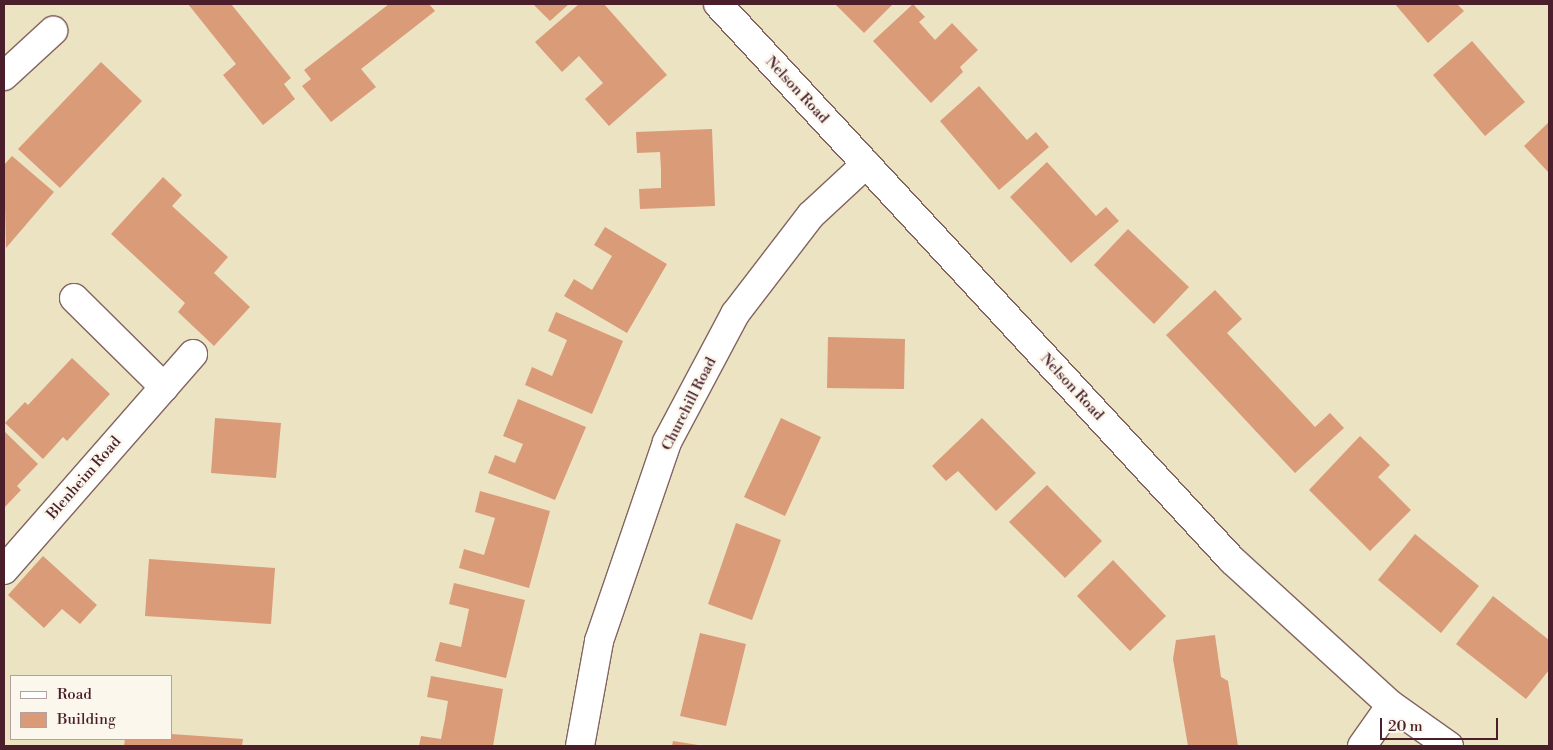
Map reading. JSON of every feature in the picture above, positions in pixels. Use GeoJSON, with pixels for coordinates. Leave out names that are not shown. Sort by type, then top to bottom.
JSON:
{"type":"FeatureCollection","features":[{"type":"Feature","properties":{"kind":"street","name":"Nelson Road"},"geometry":{"type":"LineString","coordinates":[[718,4],[1232,560],[1391,705],[1449,746]]}},
{"type":"Feature","properties":{"kind":"street"},"geometry":{"type":"LineString","coordinates":[[4,76],[53,31]]}},
{"type":"Feature","properties":{"kind":"street","name":"Churchill Road"},"geometry":{"type":"LineString","coordinates":[[580,746],[599,641],[667,442],[735,314],[810,215],[866,164]]}},
{"type":"Feature","properties":{"kind":"street"},"geometry":{"type":"LineString","coordinates":[[74,298],[164,387]]}},
{"type":"Feature","properties":{"kind":"street","name":"Blenheim Road"},"geometry":{"type":"LineString","coordinates":[[4,570],[193,354]]}},
{"type":"Feature","properties":{"kind":"street"},"geometry":{"type":"LineString","coordinates":[[1362,746],[1391,705]]}},
{"type":"Feature","properties":{"kind":"building"},"geometry":{"type":"Polygon","coordinates":[[[188,4],[231,4],[291,78],[284,84],[295,99],[263,125],[223,75],[236,64],[188,4]]]}},
{"type":"Feature","properties":{"kind":"building"},"geometry":{"type":"Polygon","coordinates":[[[389,4],[429,4],[435,11],[361,69],[376,87],[331,122],[302,86],[311,79],[304,70],[389,4]]]}},
{"type":"Feature","properties":{"kind":"building"},"geometry":{"type":"Polygon","coordinates":[[[533,4],[569,4],[550,21],[533,4]]]}},
{"type":"Feature","properties":{"kind":"building"},"geometry":{"type":"Polygon","coordinates":[[[579,4],[604,4],[667,75],[609,126],[585,99],[603,83],[579,56],[562,72],[535,42],[579,4]]]}},
{"type":"Feature","properties":{"kind":"building"},"geometry":{"type":"Polygon","coordinates":[[[835,4],[893,4],[864,33],[835,4]]]}},
{"type":"Feature","properties":{"kind":"building"},"geometry":{"type":"Polygon","coordinates":[[[913,4],[925,17],[919,22],[935,40],[952,23],[978,50],[960,67],[963,72],[931,103],[873,41],[913,4]]]}},
{"type":"Feature","properties":{"kind":"building"},"geometry":{"type":"Polygon","coordinates":[[[1395,4],[1457,4],[1464,11],[1428,43],[1395,4]]]}},
{"type":"Feature","properties":{"kind":"building"},"geometry":{"type":"Polygon","coordinates":[[[1472,41],[1525,102],[1485,136],[1433,75],[1472,41]]]}},
{"type":"Feature","properties":{"kind":"building"},"geometry":{"type":"Polygon","coordinates":[[[101,62],[142,101],[60,188],[18,149],[101,62]]]}},
{"type":"Feature","properties":{"kind":"building"},"geometry":{"type":"Polygon","coordinates":[[[979,86],[1027,140],[1036,132],[1049,147],[999,190],[940,121],[979,86]]]}},
{"type":"Feature","properties":{"kind":"building"},"geometry":{"type":"Polygon","coordinates":[[[1549,122],[1549,173],[1524,146],[1549,122]]]}},
{"type":"Feature","properties":{"kind":"building"},"geometry":{"type":"Polygon","coordinates":[[[712,129],[715,206],[640,209],[639,189],[661,188],[661,170],[660,152],[637,153],[636,132],[712,129]]]}},
{"type":"Feature","properties":{"kind":"building"},"geometry":{"type":"Polygon","coordinates":[[[12,156],[54,192],[6,248],[4,165],[12,156]]]}},
{"type":"Feature","properties":{"kind":"building"},"geometry":{"type":"Polygon","coordinates":[[[1047,162],[1096,216],[1106,207],[1119,221],[1071,263],[1010,197],[1047,162]]]}},
{"type":"Feature","properties":{"kind":"building"},"geometry":{"type":"Polygon","coordinates":[[[163,177],[182,195],[172,206],[228,257],[214,273],[250,307],[214,346],[178,312],[185,303],[111,234],[163,177]]]}},
{"type":"Feature","properties":{"kind":"building"},"geometry":{"type":"Polygon","coordinates":[[[605,227],[667,264],[627,333],[564,296],[574,279],[592,290],[612,256],[594,245],[605,227]]]}},
{"type":"Feature","properties":{"kind":"building"},"geometry":{"type":"Polygon","coordinates":[[[1128,229],[1189,287],[1154,324],[1094,265],[1128,229]]]}},
{"type":"Feature","properties":{"kind":"building"},"geometry":{"type":"Polygon","coordinates":[[[1215,290],[1242,319],[1227,333],[1315,427],[1330,413],[1344,428],[1295,473],[1166,335],[1215,290]]]}},
{"type":"Feature","properties":{"kind":"building"},"geometry":{"type":"Polygon","coordinates":[[[556,312],[623,341],[592,414],[525,385],[532,367],[552,376],[567,340],[548,331],[556,312]]]}},
{"type":"Feature","properties":{"kind":"building"},"geometry":{"type":"Polygon","coordinates":[[[828,337],[905,339],[904,389],[827,388],[828,337]]]}},
{"type":"Feature","properties":{"kind":"building"},"geometry":{"type":"Polygon","coordinates":[[[72,358],[110,394],[67,441],[63,437],[43,459],[5,423],[25,402],[28,405],[72,358]]]}},
{"type":"Feature","properties":{"kind":"building"},"geometry":{"type":"Polygon","coordinates":[[[518,399],[586,427],[555,500],[488,473],[495,455],[515,463],[523,444],[503,436],[518,399]]]}},
{"type":"Feature","properties":{"kind":"building"},"geometry":{"type":"Polygon","coordinates":[[[215,418],[281,423],[276,478],[211,473],[215,418]]]}},
{"type":"Feature","properties":{"kind":"building"},"geometry":{"type":"Polygon","coordinates":[[[781,418],[821,437],[785,516],[744,497],[781,418]]]}},
{"type":"Feature","properties":{"kind":"building"},"geometry":{"type":"Polygon","coordinates":[[[982,418],[1036,473],[996,511],[958,471],[946,481],[932,466],[982,418]]]}},
{"type":"Feature","properties":{"kind":"building"},"geometry":{"type":"Polygon","coordinates":[[[4,431],[38,464],[17,486],[21,490],[4,508],[4,431]]]}},
{"type":"Feature","properties":{"kind":"building"},"geometry":{"type":"Polygon","coordinates":[[[1360,436],[1390,465],[1378,477],[1411,510],[1370,551],[1309,490],[1360,436]]]}},
{"type":"Feature","properties":{"kind":"building"},"geometry":{"type":"Polygon","coordinates":[[[1047,485],[1102,541],[1065,578],[1009,522],[1047,485]]]}},
{"type":"Feature","properties":{"kind":"building"},"geometry":{"type":"Polygon","coordinates":[[[480,491],[550,511],[529,588],[459,568],[464,549],[484,555],[495,518],[475,512],[480,491]]]}},
{"type":"Feature","properties":{"kind":"building"},"geometry":{"type":"Polygon","coordinates":[[[736,523],[781,540],[752,620],[708,604],[736,523]]]}},
{"type":"Feature","properties":{"kind":"building"},"geometry":{"type":"Polygon","coordinates":[[[1415,534],[1479,586],[1441,633],[1378,580],[1415,534]]]}},
{"type":"Feature","properties":{"kind":"building"},"geometry":{"type":"Polygon","coordinates":[[[43,556],[97,605],[80,624],[62,609],[44,628],[8,595],[43,556]]]}},
{"type":"Feature","properties":{"kind":"building"},"geometry":{"type":"Polygon","coordinates":[[[149,559],[275,568],[271,624],[145,616],[149,559]]]}},
{"type":"Feature","properties":{"kind":"building"},"geometry":{"type":"Polygon","coordinates":[[[1113,560],[1166,616],[1130,651],[1077,596],[1113,560]]]}},
{"type":"Feature","properties":{"kind":"building"},"geometry":{"type":"Polygon","coordinates":[[[454,583],[525,600],[506,678],[435,661],[440,642],[461,647],[469,609],[449,604],[454,583]]]}},
{"type":"Feature","properties":{"kind":"building"},"geometry":{"type":"Polygon","coordinates":[[[1493,596],[1549,640],[1549,670],[1526,699],[1456,644],[1493,596]]]}},
{"type":"Feature","properties":{"kind":"building"},"geometry":{"type":"Polygon","coordinates":[[[700,633],[746,644],[726,726],[680,716],[700,633]]]}},
{"type":"Feature","properties":{"kind":"building"},"geometry":{"type":"Polygon","coordinates":[[[1215,635],[1221,677],[1228,681],[1238,746],[1188,746],[1173,659],[1176,640],[1215,635]]]}},
{"type":"Feature","properties":{"kind":"building"},"geometry":{"type":"Polygon","coordinates":[[[431,676],[503,689],[493,746],[419,746],[421,736],[441,739],[445,719],[448,701],[427,697],[431,676]]]}},
{"type":"Feature","properties":{"kind":"building"},"geometry":{"type":"Polygon","coordinates":[[[172,734],[243,739],[242,746],[124,746],[125,740],[172,740],[172,734]]]}},
{"type":"Feature","properties":{"kind":"building"},"geometry":{"type":"Polygon","coordinates":[[[673,741],[698,745],[698,746],[672,746],[673,741]]]}}]}
